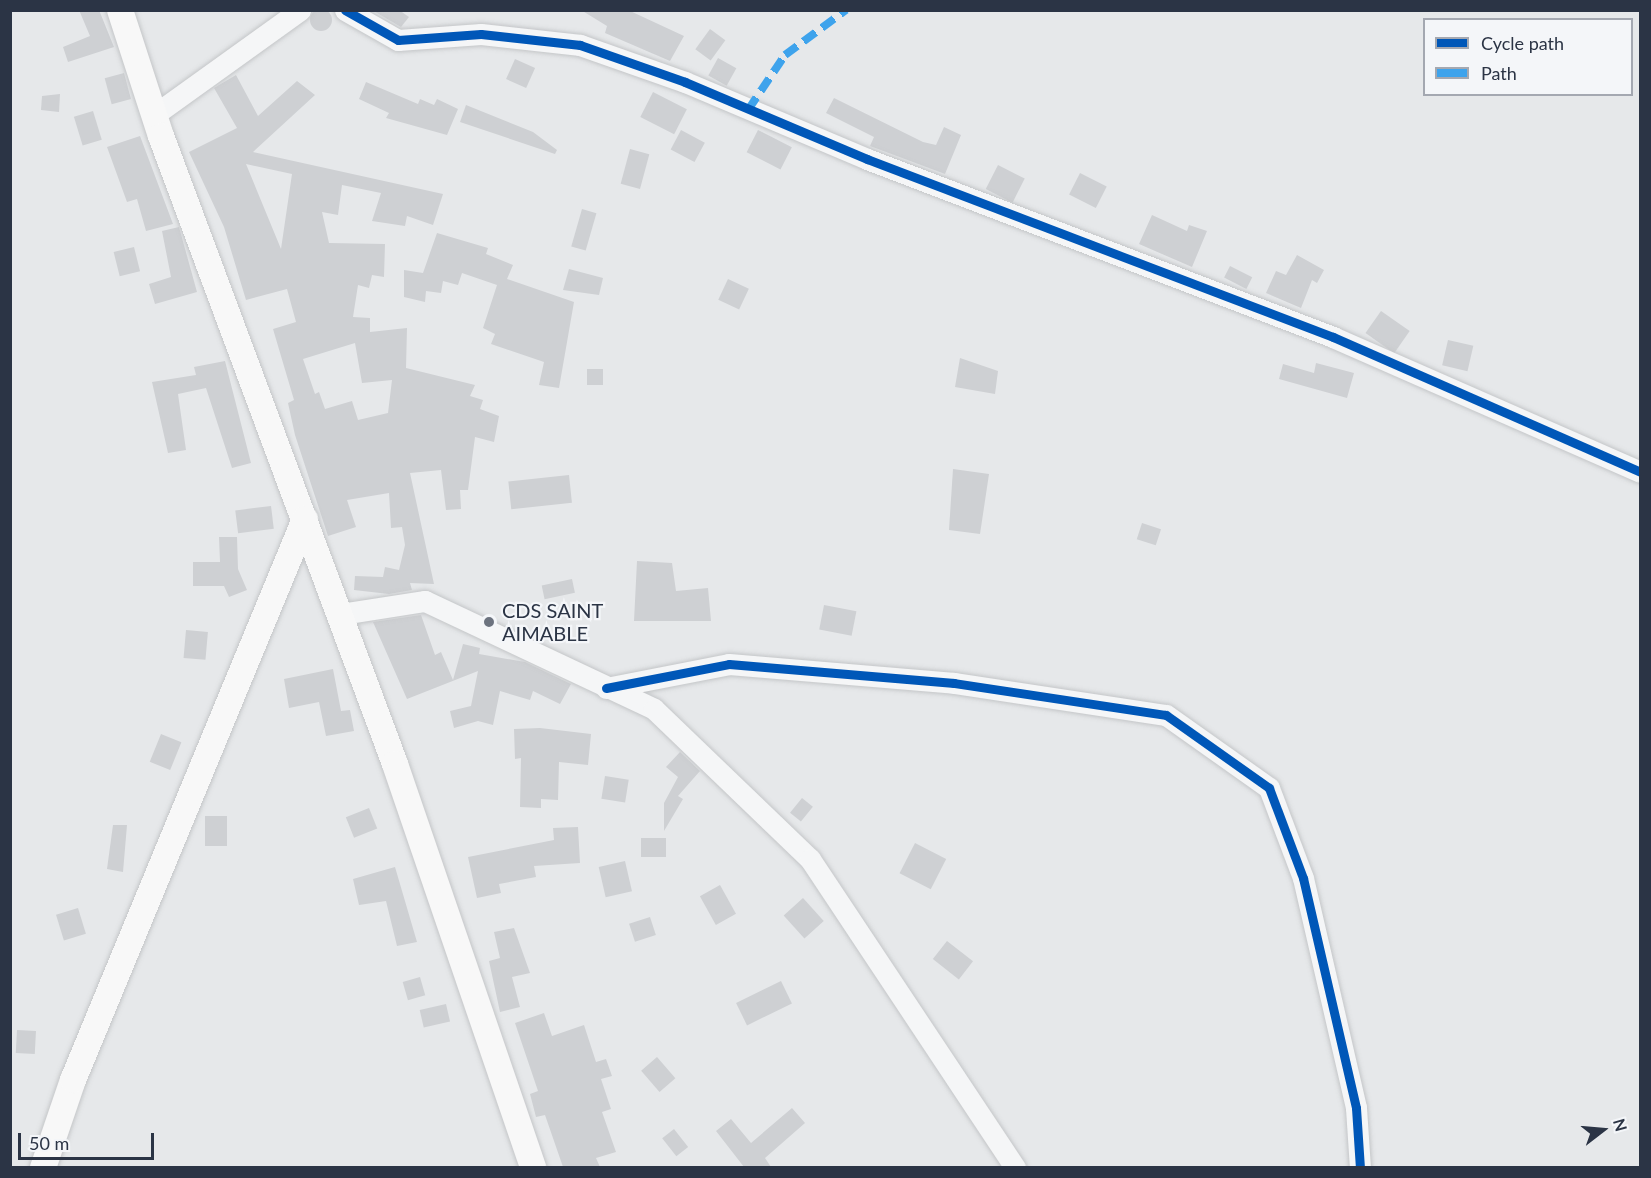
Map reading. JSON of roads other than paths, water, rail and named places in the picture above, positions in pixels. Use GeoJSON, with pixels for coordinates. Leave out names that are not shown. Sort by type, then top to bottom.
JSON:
{"type":"FeatureCollection","features":[{"type":"Feature","properties":{"kind":"main road"},"geometry":{"type":"LineString","coordinates":[[120,10],[154,115],[341,614],[532,1167]]}},
{"type":"Feature","properties":{"kind":"main road"},"geometry":{"type":"LineString","coordinates":[[43,1167],[73,1080],[304,519]]}},
{"type":"Feature","properties":{"kind":"street"},"geometry":{"type":"LineString","coordinates":[[154,115],[300,10]]}},
{"type":"Feature","properties":{"kind":"street"},"geometry":{"type":"LineString","coordinates":[[345,10],[398,40],[481,34],[580,45],[653,71],[867,159],[1333,337],[1641,472]]}},
{"type":"Feature","properties":{"kind":"street"},"geometry":{"type":"LineString","coordinates":[[341,614],[425,602],[654,709],[810,859],[1015,1167]]}},
{"type":"Feature","properties":{"kind":"street"},"geometry":{"type":"LineString","coordinates":[[606,688],[729,664],[954,682],[1166,715],[1269,788],[1303,878],[1356,1108],[1360,1167]]}},
{"type":"Feature","properties":{"kind":"place","name":"CDS SAINT AIMABLE"},"geometry":{"type":"Point","coordinates":[489,622]}}]}
